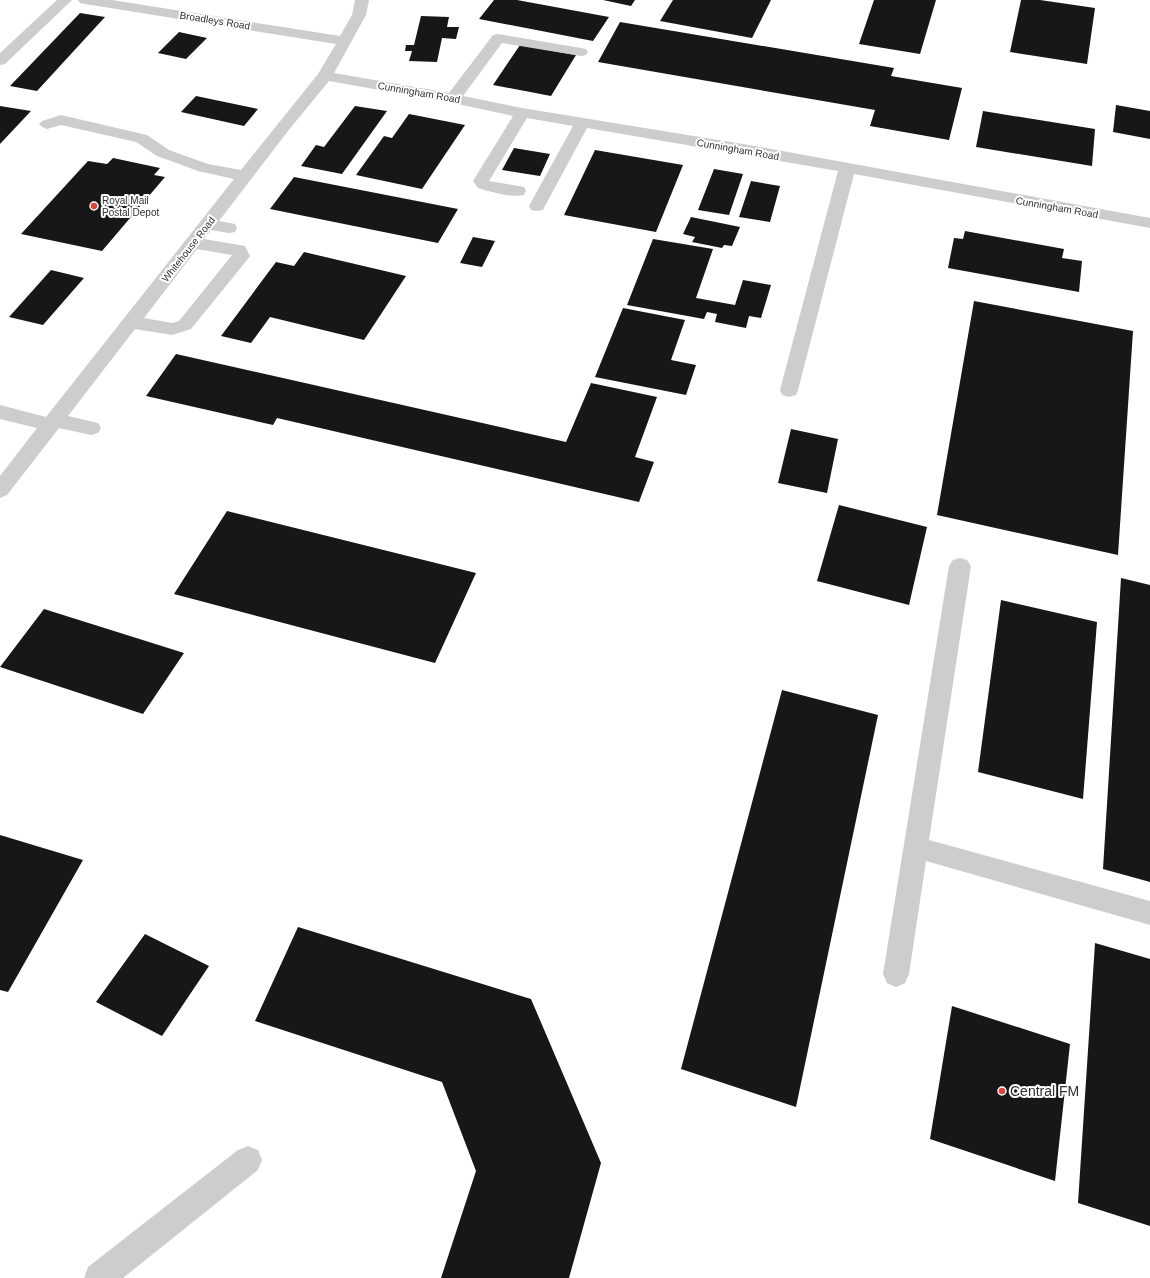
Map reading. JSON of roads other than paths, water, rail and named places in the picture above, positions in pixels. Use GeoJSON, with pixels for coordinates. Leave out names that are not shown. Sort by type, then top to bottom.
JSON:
{"type":"FeatureCollection","features":[{"type":"Feature","properties":{"kind":"street"},"geometry":{"type":"LineString","coordinates":[[0,61],[65,0]]}},
{"type":"Feature","properties":{"kind":"street","name":"Broadleys Road"},"geometry":{"type":"LineString","coordinates":[[85,0],[345,41]]}},
{"type":"Feature","properties":{"kind":"street","name":"Whitehouse Road"},"geometry":{"type":"LineString","coordinates":[[0,490],[325,76],[359,15],[362,0]]}},
{"type":"Feature","properties":{"kind":"street"},"geometry":{"type":"LineString","coordinates":[[454,98],[498,38],[581,52]]}},
{"type":"Feature","properties":{"kind":"street","name":"Cunningham Road"},"geometry":{"type":"LineString","coordinates":[[325,76],[454,98],[522,113],[847,168],[1150,224]]}},
{"type":"Feature","properties":{"kind":"street"},"geometry":{"type":"LineString","coordinates":[[518,191],[484,185],[481,181],[522,113]]}},
{"type":"Feature","properties":{"kind":"street"},"geometry":{"type":"LineString","coordinates":[[47,124],[61,120],[141,138],[163,153],[204,168],[245,176]]}},
{"type":"Feature","properties":{"kind":"street"},"geometry":{"type":"LineString","coordinates":[[537,206],[582,123]]}},
{"type":"Feature","properties":{"kind":"street"},"geometry":{"type":"LineString","coordinates":[[789,390],[847,168]]}},
{"type":"Feature","properties":{"kind":"street"},"geometry":{"type":"LineString","coordinates":[[208,224],[229,228]]}},
{"type":"Feature","properties":{"kind":"street"},"geometry":{"type":"LineString","coordinates":[[131,322],[172,329],[185,325],[241,256],[239,250],[193,243]]}},
{"type":"Feature","properties":{"kind":"street"},"geometry":{"type":"LineString","coordinates":[[0,412],[91,428]]}},
{"type":"Feature","properties":{"kind":"street"},"geometry":{"type":"LineString","coordinates":[[896,974],[960,566]]}},
{"type":"Feature","properties":{"kind":"street"},"geometry":{"type":"LineString","coordinates":[[915,847],[1150,913]]}},
{"type":"Feature","properties":{"kind":"street"},"geometry":{"type":"LineString","coordinates":[[99,1278],[248,1160]]}},
{"type":"Feature","properties":{"kind":"place","name":"Royal Mail Postal Depot"},"geometry":{"type":"Point","coordinates":[94,206]}},
{"type":"Feature","properties":{"kind":"place","name":"Central FM"},"geometry":{"type":"Point","coordinates":[1002,1091]}}]}
